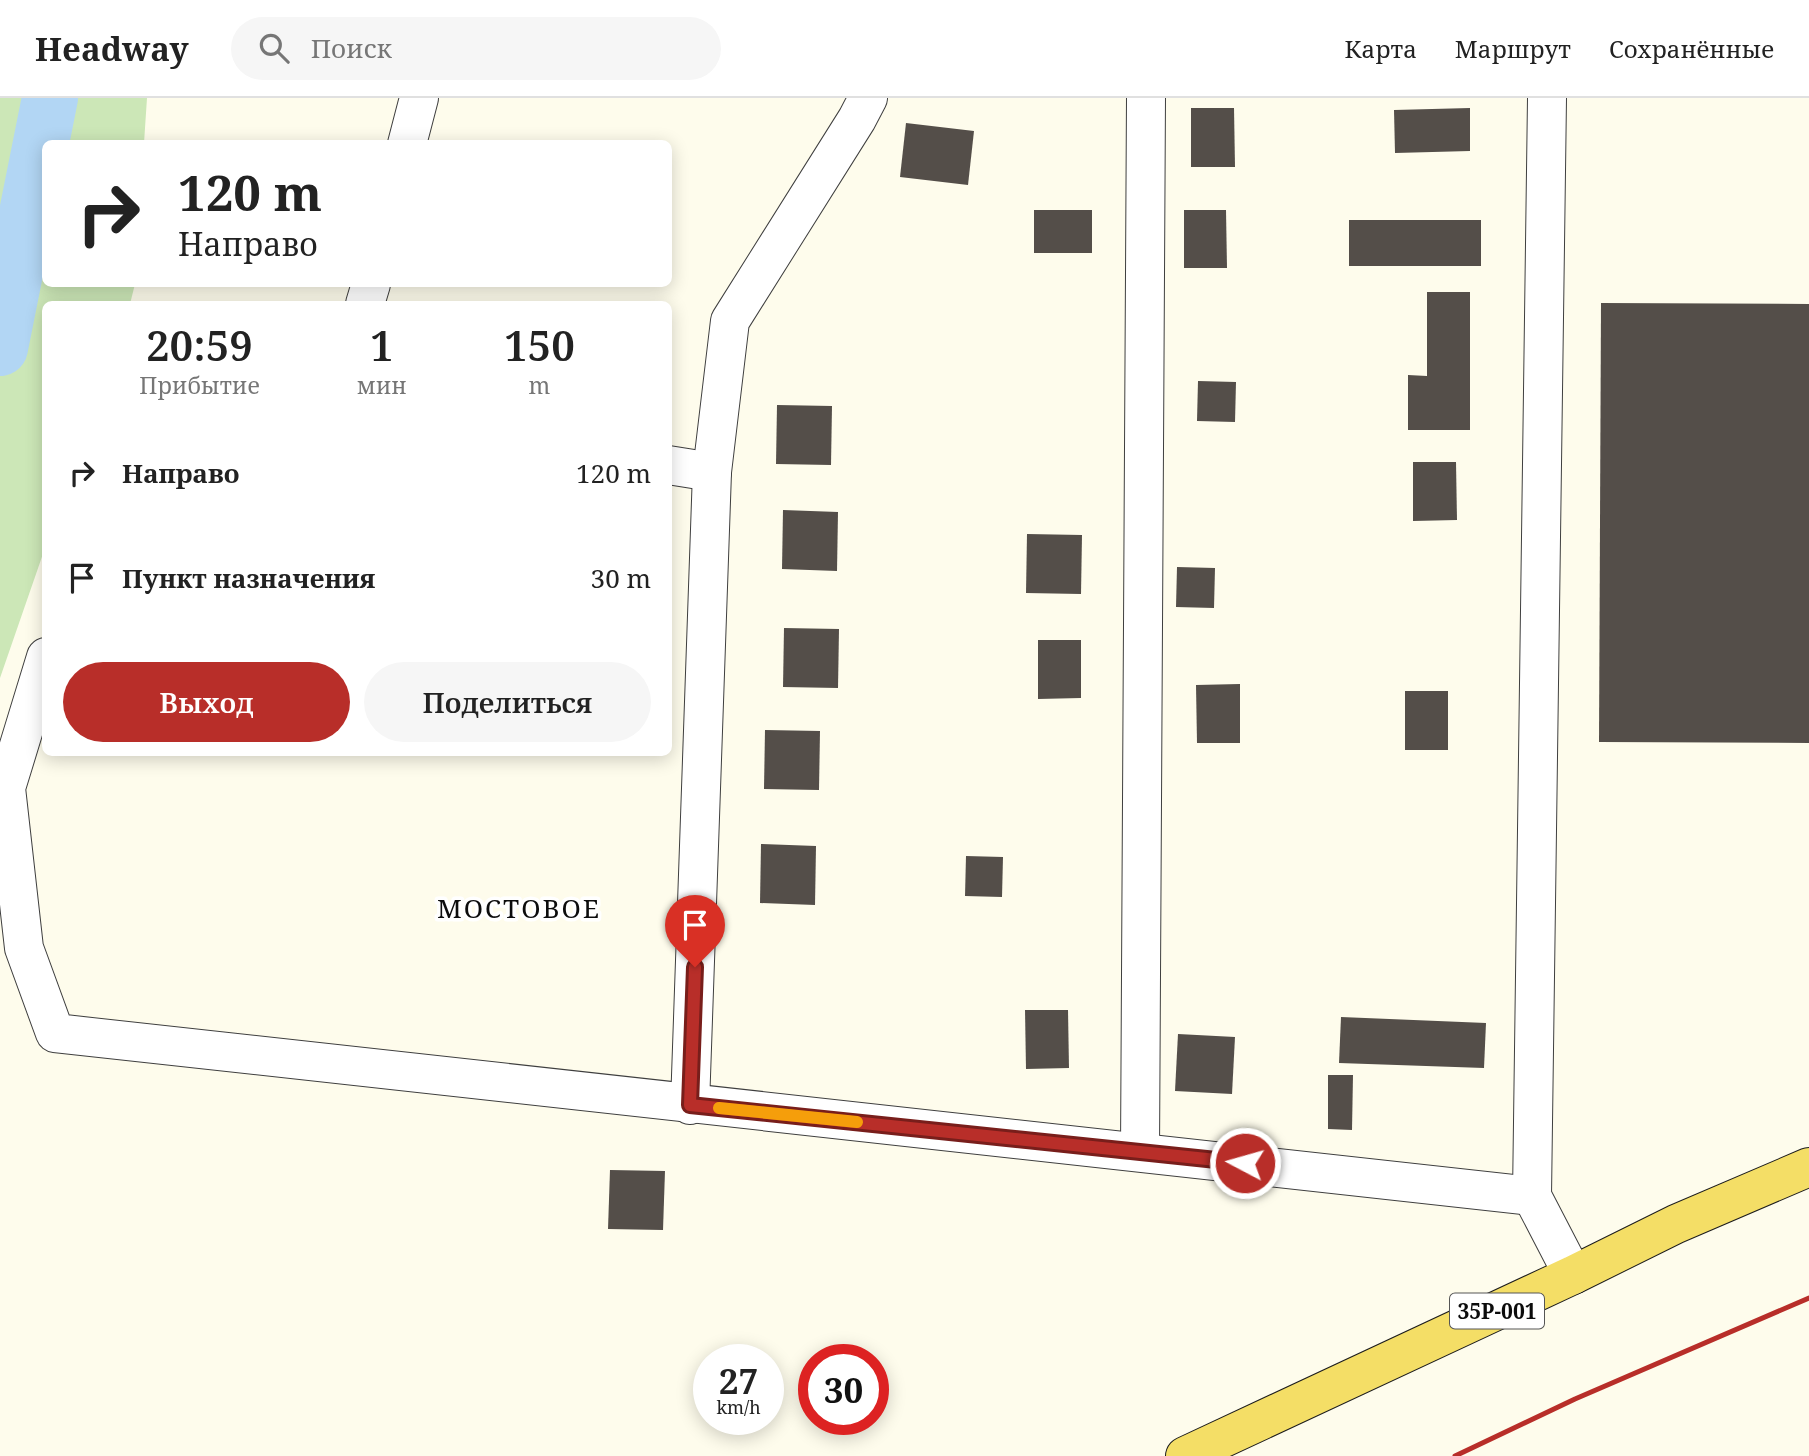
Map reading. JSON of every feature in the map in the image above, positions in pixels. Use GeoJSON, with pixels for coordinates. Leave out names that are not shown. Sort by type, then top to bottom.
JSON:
{"type":"FeatureCollection","features":[{"type":"Feature","properties":{"kind":"main road","name":"35Р-001"},"geometry":{"type":"LineString","coordinates":[[1185,1456],[1573,1275],[1676,1224],[1809,1167]]}},
{"type":"Feature","properties":{"kind":"street"},"geometry":{"type":"LineString","coordinates":[[409,140],[419,98]]}},
{"type":"Feature","properties":{"kind":"street"},"geometry":{"type":"LineString","coordinates":[[690,1105],[712,472],[730,321],[868,98]]}},
{"type":"Feature","properties":{"kind":"street"},"geometry":{"type":"LineString","coordinates":[[1140,1152],[1146,98]]}},
{"type":"Feature","properties":{"kind":"street"},"geometry":{"type":"LineString","coordinates":[[1547,98],[1532,1196],[1573,1275]]}},
{"type":"Feature","properties":{"kind":"street"},"geometry":{"type":"LineString","coordinates":[[672,466],[712,472]]}},
{"type":"Feature","properties":{"kind":"street"},"geometry":{"type":"LineString","coordinates":[[42,670],[6,788],[24,948],[55,1033],[1532,1196]]}},
{"type":"Feature","properties":{"kind":"green space"},"geometry":{"type":"Polygon","coordinates":[[[0,98],[147,98],[144,140],[42,140],[42,287],[134,287],[131,301],[42,301],[42,557],[0,678],[0,98]]]}},
{"type":"Feature","properties":{"kind":"building"},"geometry":{"type":"Polygon","coordinates":[[[1191,108],[1234,108],[1235,167],[1191,167],[1191,108]]]}},
{"type":"Feature","properties":{"kind":"building"},"geometry":{"type":"Polygon","coordinates":[[[1470,108],[1470,151],[1395,153],[1394,110],[1470,108]]]}},
{"type":"Feature","properties":{"kind":"building"},"geometry":{"type":"Polygon","coordinates":[[[906,123],[974,131],[968,185],[900,177],[906,123]]]}},
{"type":"Feature","properties":{"kind":"building"},"geometry":{"type":"Polygon","coordinates":[[[1034,210],[1092,210],[1092,253],[1034,253],[1034,210]]]}},
{"type":"Feature","properties":{"kind":"building"},"geometry":{"type":"Polygon","coordinates":[[[1184,210],[1226,210],[1227,268],[1184,268],[1184,210]]]}},
{"type":"Feature","properties":{"kind":"building"},"geometry":{"type":"Polygon","coordinates":[[[1349,220],[1481,220],[1481,266],[1349,266],[1349,220]]]}},
{"type":"Feature","properties":{"kind":"building"},"geometry":{"type":"Polygon","coordinates":[[[1427,292],[1470,292],[1470,430],[1408,430],[1408,375],[1427,376],[1427,292]]]}},
{"type":"Feature","properties":{"kind":"building"},"geometry":{"type":"Polygon","coordinates":[[[1601,303],[1809,304],[1809,743],[1599,742],[1601,303]]]}},
{"type":"Feature","properties":{"kind":"building"},"geometry":{"type":"Polygon","coordinates":[[[1198,381],[1236,382],[1235,422],[1197,421],[1198,381]]]}},
{"type":"Feature","properties":{"kind":"building"},"geometry":{"type":"Polygon","coordinates":[[[777,405],[832,406],[831,465],[776,464],[777,405]]]}},
{"type":"Feature","properties":{"kind":"building"},"geometry":{"type":"Polygon","coordinates":[[[1413,462],[1456,462],[1457,520],[1413,521],[1413,462]]]}},
{"type":"Feature","properties":{"kind":"building"},"geometry":{"type":"Polygon","coordinates":[[[783,510],[838,512],[837,571],[782,569],[783,510]]]}},
{"type":"Feature","properties":{"kind":"building"},"geometry":{"type":"Polygon","coordinates":[[[1027,534],[1082,535],[1081,594],[1026,593],[1027,534]]]}},
{"type":"Feature","properties":{"kind":"building"},"geometry":{"type":"Polygon","coordinates":[[[1177,567],[1215,568],[1214,608],[1176,607],[1177,567]]]}},
{"type":"Feature","properties":{"kind":"building"},"geometry":{"type":"Polygon","coordinates":[[[784,628],[839,629],[838,688],[783,687],[784,628]]]}},
{"type":"Feature","properties":{"kind":"building"},"geometry":{"type":"Polygon","coordinates":[[[1038,640],[1081,640],[1081,698],[1038,699],[1038,640]]]}},
{"type":"Feature","properties":{"kind":"building"},"geometry":{"type":"Polygon","coordinates":[[[1240,684],[1240,743],[1197,743],[1196,685],[1240,684]]]}},
{"type":"Feature","properties":{"kind":"building"},"geometry":{"type":"Polygon","coordinates":[[[1405,691],[1448,691],[1448,750],[1405,750],[1405,691]]]}},
{"type":"Feature","properties":{"kind":"building"},"geometry":{"type":"Polygon","coordinates":[[[765,730],[820,731],[819,790],[764,789],[765,730]]]}},
{"type":"Feature","properties":{"kind":"building"},"geometry":{"type":"Polygon","coordinates":[[[761,844],[816,846],[815,905],[760,903],[761,844]]]}},
{"type":"Feature","properties":{"kind":"building"},"geometry":{"type":"Polygon","coordinates":[[[966,856],[1003,857],[1002,897],[965,896],[966,856]]]}},
{"type":"Feature","properties":{"kind":"building"},"geometry":{"type":"Polygon","coordinates":[[[1025,1010],[1068,1010],[1069,1068],[1026,1069],[1025,1010]]]}},
{"type":"Feature","properties":{"kind":"building"},"geometry":{"type":"Polygon","coordinates":[[[1341,1017],[1486,1023],[1484,1068],[1339,1063],[1341,1017]]]}},
{"type":"Feature","properties":{"kind":"building"},"geometry":{"type":"Polygon","coordinates":[[[1178,1034],[1235,1037],[1232,1094],[1175,1091],[1178,1034]]]}},
{"type":"Feature","properties":{"kind":"building"},"geometry":{"type":"Polygon","coordinates":[[[1328,1075],[1353,1075],[1352,1130],[1328,1129],[1328,1075]]]}},
{"type":"Feature","properties":{"kind":"building"},"geometry":{"type":"Polygon","coordinates":[[[610,1170],[665,1171],[663,1230],[608,1229],[610,1170]]]}},
{"type":"Feature","properties":{"kind":"waterway"},"geometry":{"type":"LineString","coordinates":[[0,348],[50,98]]}},
{"type":"Feature","properties":{"kind":"railway"},"geometry":{"type":"LineString","coordinates":[[1455,1456],[1575,1399],[1809,1298]]}},
{"type":"Feature","properties":{"kind":"slow traffic"},"geometry":{"type":"LineString","coordinates":[[719,1108],[857,1122]]}},
{"type":"Feature","properties":{"kind":"district","name":"МОСТОВОЕ"},"geometry":{"type":"Point","coordinates":[519,908]}},
{"type":"Feature","properties":{"kind":"route"},"geometry":{"type":"LineString","coordinates":[[695,967],[690,1105],[1245,1163]]}}]}
